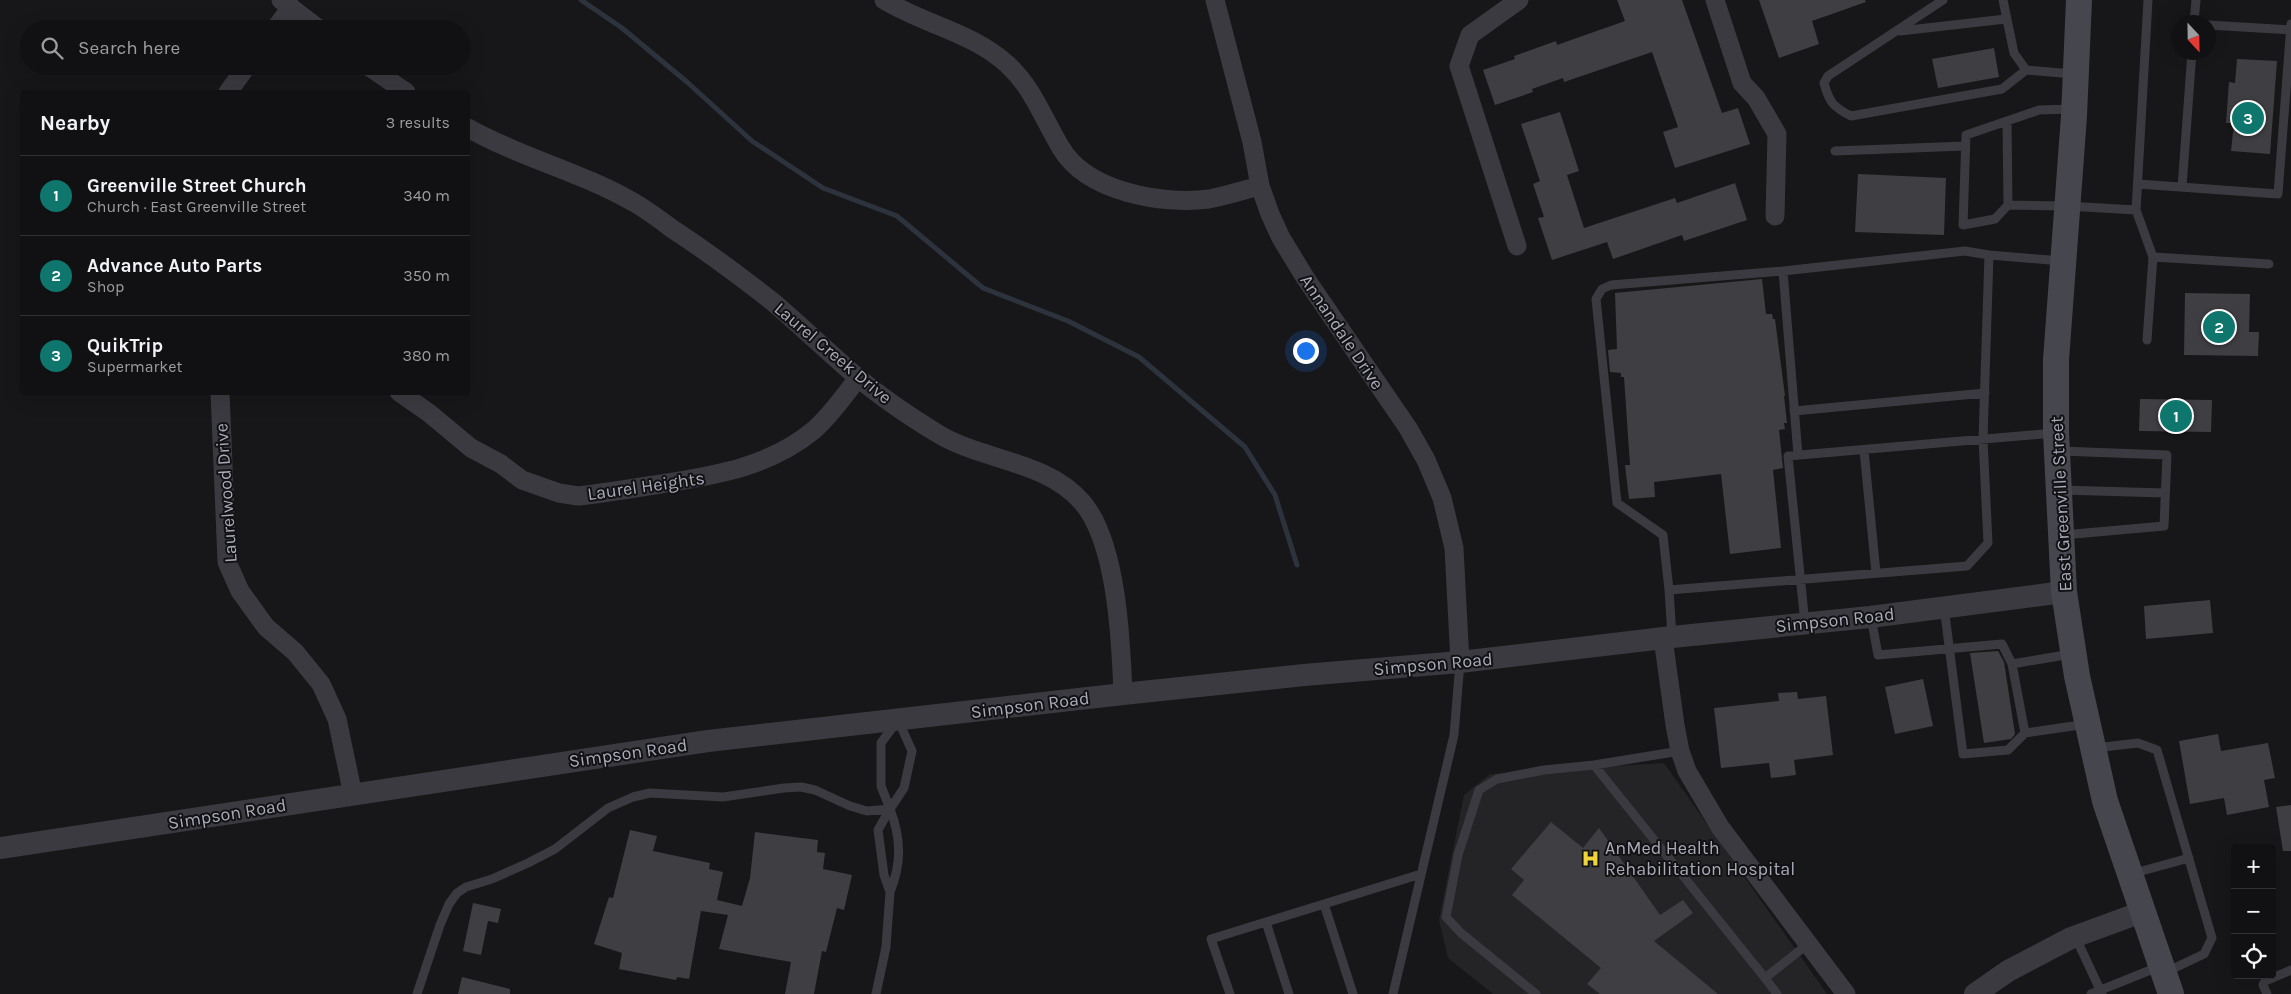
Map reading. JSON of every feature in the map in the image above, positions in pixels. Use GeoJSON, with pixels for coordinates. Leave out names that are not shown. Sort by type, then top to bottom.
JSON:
{"type":"FeatureCollection","features":[{"type":"Feature","properties":{"kind":"main road","name":"East Greenville Street"},"geometry":{"type":"LineString","coordinates":[[2079,0],[2074,109],[2056,360],[2058,490],[2064,592],[2073,653],[2104,801],[2165,978]]}},
{"type":"Feature","properties":{"kind":"street"},"geometry":{"type":"LineString","coordinates":[[884,0],[962,34],[996,54],[1024,82],[1062,150],[1074,165],[1090,177],[1131,194],[1170,200],[1210,198],[1260,186]]}},
{"type":"Feature","properties":{"kind":"street","name":"Annandale Drive"},"geometry":{"type":"LineString","coordinates":[[1215,0],[1221,17],[1252,142],[1260,186],[1281,238],[1408,428],[1435,480],[1442,498],[1454,548],[1460,662]]}},
{"type":"Feature","properties":{"kind":"street"},"geometry":{"type":"LineString","coordinates":[[1516,246],[1458,66],[1470,35],[1520,0]]}},
{"type":"Feature","properties":{"kind":"street"},"geometry":{"type":"LineString","coordinates":[[1715,0],[1742,83],[1756,98],[1776,134],[1775,216]]}},
{"type":"Feature","properties":{"kind":"street"},"geometry":{"type":"LineString","coordinates":[[279,20],[286,4],[307,20]]}},
{"type":"Feature","properties":{"kind":"street"},"geometry":{"type":"LineString","coordinates":[[229,90],[240,75]]}},
{"type":"Feature","properties":{"kind":"street"},"geometry":{"type":"LineString","coordinates":[[381,75],[403,90]]}},
{"type":"Feature","properties":{"kind":"street","name":"Laurel Creek Drive"},"geometry":{"type":"LineString","coordinates":[[470,129],[633,202],[695,244],[773,302],[858,378],[942,436],[996,458],[1034,469],[1067,488],[1082,502],[1094,520],[1103,538],[1109,559],[1115,598],[1122,694]]}},
{"type":"Feature","properties":{"kind":"street","name":"Laurel Heights"},"geometry":{"type":"LineString","coordinates":[[403,395],[429,413],[471,448],[501,464],[522,480],[559,494],[578,496],[717,475],[764,461],[790,448],[814,430],[828,417],[858,378]]}},
{"type":"Feature","properties":{"kind":"street","name":"Laurelwood Drive"},"geometry":{"type":"LineString","coordinates":[[220,395],[227,562],[240,590],[266,627],[295,652],[321,684],[337,718],[353,794]]}},
{"type":"Feature","properties":{"kind":"street","name":"Simpson Road"},"geometry":{"type":"LineString","coordinates":[[0,848],[708,741],[1122,694],[1304,675],[1460,662],[1668,637],[1870,617],[2064,592]]}},
{"type":"Feature","properties":{"kind":"street"},"geometry":{"type":"LineString","coordinates":[[1668,637],[1680,751],[1687,771],[1720,827],[1846,994]]}},
{"type":"Feature","properties":{"kind":"street"},"geometry":{"type":"LineString","coordinates":[[1975,994],[2008,971],[2075,936],[2142,912]]}},
{"type":"Feature","properties":{"kind":"lane"},"geometry":{"type":"LineString","coordinates":[[1943,0],[1828,76],[1824,82],[1827,97],[1837,109],[1852,116],[2002,89],[2026,70],[2076,74]]}},
{"type":"Feature","properties":{"kind":"lane"},"geometry":{"type":"LineString","coordinates":[[2002,0],[2014,52],[2026,70]]}},
{"type":"Feature","properties":{"kind":"lane"},"geometry":{"type":"LineString","coordinates":[[2147,340],[2153,257],[2136,210],[2148,0]]}},
{"type":"Feature","properties":{"kind":"lane"},"geometry":{"type":"LineString","coordinates":[[2195,15],[2196,0]]}},
{"type":"Feature","properties":{"kind":"lane"},"geometry":{"type":"LineString","coordinates":[[1897,31],[2006,19]]}},
{"type":"Feature","properties":{"kind":"lane"},"geometry":{"type":"LineString","coordinates":[[2138,184],[2278,194],[2291,24]]}},
{"type":"Feature","properties":{"kind":"lane"},"geometry":{"type":"LineString","coordinates":[[2216,25],[2290,30]]}},
{"type":"Feature","properties":{"kind":"lane"},"geometry":{"type":"LineString","coordinates":[[2182,187],[2191,60]]}},
{"type":"Feature","properties":{"kind":"lane"},"geometry":{"type":"LineString","coordinates":[[2008,121],[2008,205],[1995,219],[1963,225],[1966,136],[2008,121],[2039,110],[2074,109]]}},
{"type":"Feature","properties":{"kind":"lane"},"geometry":{"type":"LineString","coordinates":[[1835,151],[1965,146]]}},
{"type":"Feature","properties":{"kind":"lane"},"geometry":{"type":"LineString","coordinates":[[2008,205],[2136,210]]}},
{"type":"Feature","properties":{"kind":"lane"},"geometry":{"type":"LineString","coordinates":[[1668,637],[1669,590],[1663,535],[1617,503],[1596,299],[1602,289],[1611,285],[1783,271],[1965,251],[1989,256],[2063,261]]}},
{"type":"Feature","properties":{"kind":"lane"},"geometry":{"type":"LineString","coordinates":[[1669,590],[1967,566],[1988,543],[1983,439],[1989,256]]}},
{"type":"Feature","properties":{"kind":"lane"},"geometry":{"type":"LineString","coordinates":[[2153,257],[2269,264]]}},
{"type":"Feature","properties":{"kind":"lane"},"geometry":{"type":"LineString","coordinates":[[1783,271],[1798,455]]}},
{"type":"Feature","properties":{"kind":"lane"},"geometry":{"type":"LineString","coordinates":[[1794,411],[1984,393]]}},
{"type":"Feature","properties":{"kind":"lane"},"geometry":{"type":"LineString","coordinates":[[1805,624],[1788,456],[1983,439],[2057,442],[2167,456],[2164,526],[2060,535]]}},
{"type":"Feature","properties":{"kind":"lane"},"geometry":{"type":"LineString","coordinates":[[1864,450],[1876,573]]}},
{"type":"Feature","properties":{"kind":"lane"},"geometry":{"type":"LineString","coordinates":[[2058,490],[2165,493]]}},
{"type":"Feature","properties":{"kind":"lane"},"geometry":{"type":"LineString","coordinates":[[1944,606],[1963,754],[2008,750],[2025,732]]}},
{"type":"Feature","properties":{"kind":"lane"},"geometry":{"type":"LineString","coordinates":[[1870,617],[1878,655],[2002,644],[2012,664],[2025,732]]}},
{"type":"Feature","properties":{"kind":"lane"},"geometry":{"type":"LineString","coordinates":[[2012,664],[2073,653]]}},
{"type":"Feature","properties":{"kind":"lane"},"geometry":{"type":"LineString","coordinates":[[1393,994],[1454,735],[1460,662]]}},
{"type":"Feature","properties":{"kind":"lane"},"geometry":{"type":"LineString","coordinates":[[876,994],[886,947],[890,892],[898,874],[898,830],[890,809],[881,786],[881,743],[898,720],[912,751],[904,788],[890,809],[878,830],[884,875],[890,892]]}},
{"type":"Feature","properties":{"kind":"lane"},"geometry":{"type":"LineString","coordinates":[[2025,732],[2090,736],[2138,743],[2157,750],[2212,938],[2204,954],[2165,978],[2098,993],[2075,936]]}},
{"type":"Feature","properties":{"kind":"lane"},"geometry":{"type":"LineString","coordinates":[[1536,994],[1461,933],[1446,917],[1458,855],[1478,790],[1497,779],[1544,770],[1594,765],[1680,751]]}},
{"type":"Feature","properties":{"kind":"lane"},"geometry":{"type":"LineString","coordinates":[[1594,765],[1777,994]]}},
{"type":"Feature","properties":{"kind":"lane"},"geometry":{"type":"LineString","coordinates":[[417,994],[440,925],[449,904],[457,893],[466,887],[492,879],[555,849],[608,808],[633,797],[650,793],[723,797],[801,787],[815,790],[866,811],[890,809]]}},
{"type":"Feature","properties":{"kind":"lane"},"geometry":{"type":"LineString","coordinates":[[2129,875],[2189,858]]}},
{"type":"Feature","properties":{"kind":"lane"},"geometry":{"type":"LineString","coordinates":[[1230,994],[1211,939],[1421,874]]}},
{"type":"Feature","properties":{"kind":"lane"},"geometry":{"type":"LineString","coordinates":[[1324,904],[1353,994]]}},
{"type":"Feature","properties":{"kind":"lane"},"geometry":{"type":"LineString","coordinates":[[1266,922],[1289,994]]}},
{"type":"Feature","properties":{"kind":"lane"},"geometry":{"type":"LineString","coordinates":[[1765,978],[1809,943]]}},
{"type":"Feature","properties":{"kind":"lane"},"geometry":{"type":"LineString","coordinates":[[2267,994],[2263,985],[2265,981],[2291,970]]}},
{"type":"Feature","properties":{"kind":"shaded area","name":"AnMed Health Rehabilitation Hospital"},"geometry":{"type":"Polygon","coordinates":[[[1664,763],[1827,994],[1493,994],[1448,958],[1439,920],[1464,795],[1490,774],[1664,763]]]}},
{"type":"Feature","properties":{"kind":"building"},"geometry":{"type":"Polygon","coordinates":[[[1617,0],[1682,0],[1722,113],[1738,108],[1750,144],[1675,168],[1663,132],[1678,127],[1652,52],[1564,82],[1563,78],[1532,89],[1533,92],[1495,105],[1483,70],[1515,59],[1514,56],[1556,41],[1557,45],[1625,21],[1617,0]]]}},
{"type":"Feature","properties":{"kind":"building"},"geometry":{"type":"Polygon","coordinates":[[[1759,0],[1865,0],[1866,2],[1812,21],[1819,44],[1779,58],[1759,0]]]}},
{"type":"Feature","properties":{"kind":"building"},"geometry":{"type":"Polygon","coordinates":[[[1994,48],[1999,77],[1938,88],[1932,59],[1994,48]]]}},
{"type":"Feature","properties":{"kind":"building"},"geometry":{"type":"Polygon","coordinates":[[[2237,59],[2277,61],[2270,154],[2231,151],[2234,123],[2226,123],[2229,82],[2235,83],[2237,59]]]}},
{"type":"Feature","properties":{"kind":"building"},"geometry":{"type":"Polygon","coordinates":[[[1560,112],[1579,171],[1567,175],[1584,228],[1675,198],[1677,203],[1735,183],[1747,220],[1684,241],[1682,235],[1613,259],[1607,242],[1552,260],[1538,218],[1544,217],[1533,184],[1540,181],[1521,124],[1560,112]]]}},
{"type":"Feature","properties":{"kind":"building"},"geometry":{"type":"Polygon","coordinates":[[[1858,174],[1946,178],[1944,235],[1855,232],[1858,174]]]}},
{"type":"Feature","properties":{"kind":"building"},"geometry":{"type":"Polygon","coordinates":[[[1762,279],[1766,314],[1772,314],[1773,319],[1775,319],[1787,423],[1784,423],[1785,429],[1779,430],[1783,468],[1773,470],[1781,548],[1730,554],[1721,474],[1654,482],[1655,497],[1629,499],[1625,465],[1630,465],[1624,377],[1621,377],[1621,373],[1610,372],[1608,350],[1617,349],[1615,293],[1762,279]]]}},
{"type":"Feature","properties":{"kind":"building"},"geometry":{"type":"Polygon","coordinates":[[[2185,293],[2250,294],[2249,332],[2259,332],[2258,356],[2184,355],[2185,293]]]}},
{"type":"Feature","properties":{"kind":"building"},"geometry":{"type":"Polygon","coordinates":[[[2140,399],[2212,400],[2211,432],[2139,431],[2140,399]]]}},
{"type":"Feature","properties":{"kind":"building"},"geometry":{"type":"Polygon","coordinates":[[[2210,600],[2213,633],[2146,639],[2144,606],[2210,600]]]}},
{"type":"Feature","properties":{"kind":"building"},"geometry":{"type":"Polygon","coordinates":[[[1998,651],[2004,662],[2015,734],[2011,739],[1984,743],[1970,653],[1998,651]]]}},
{"type":"Feature","properties":{"kind":"building"},"geometry":{"type":"Polygon","coordinates":[[[1923,679],[1933,726],[1895,734],[1885,687],[1923,679]]]}},
{"type":"Feature","properties":{"kind":"building"},"geometry":{"type":"Polygon","coordinates":[[[1797,692],[1798,699],[1826,696],[1833,755],[1794,760],[1796,775],[1771,778],[1769,763],[1721,768],[1714,708],[1779,701],[1778,693],[1797,692]]]}},
{"type":"Feature","properties":{"kind":"building"},"geometry":{"type":"Polygon","coordinates":[[[2218,734],[2221,751],[2268,743],[2275,778],[2264,780],[2269,807],[2227,815],[2224,798],[2190,804],[2179,741],[2218,734]]]}},
{"type":"Feature","properties":{"kind":"building"},"geometry":{"type":"Polygon","coordinates":[[[2291,805],[2291,851],[2283,851],[2276,807],[2291,805]]]}},
{"type":"Feature","properties":{"kind":"building"},"geometry":{"type":"Polygon","coordinates":[[[1551,822],[1583,848],[1599,828],[1660,915],[1683,900],[1693,913],[1654,941],[1718,994],[1600,994],[1587,984],[1601,968],[1512,895],[1524,880],[1511,869],[1551,822]]]}},
{"type":"Feature","properties":{"kind":"building"},"geometry":{"type":"Polygon","coordinates":[[[630,830],[657,836],[653,851],[710,863],[709,869],[723,872],[717,900],[742,906],[750,878],[755,832],[818,840],[817,852],[825,853],[823,869],[852,875],[844,910],[837,908],[826,952],[822,951],[814,994],[785,994],[791,962],[719,949],[728,915],[701,911],[689,979],[677,977],[676,980],[619,969],[622,953],[594,944],[609,897],[613,898],[630,830]]]}},
{"type":"Feature","properties":{"kind":"building"},"geometry":{"type":"Polygon","coordinates":[[[473,903],[501,909],[498,923],[488,921],[481,955],[463,951],[473,903]]]}},
{"type":"Feature","properties":{"kind":"building"},"geometry":{"type":"Polygon","coordinates":[[[462,977],[510,989],[510,994],[458,994],[462,977]]]}},
{"type":"Feature","properties":{"kind":"waterway"},"geometry":{"type":"LineString","coordinates":[[581,0],[622,28],[687,82],[752,141],[823,188],[897,216],[983,288],[1068,321],[1139,357],[1245,447],[1275,495],[1297,565]]}},
{"type":"Feature","properties":{"kind":"place","name":"QuikTrip"},"geometry":{"type":"Point","coordinates":[2248,118]}},
{"type":"Feature","properties":{"kind":"place","name":"Advance Auto Parts"},"geometry":{"type":"Point","coordinates":[2219,327]}},
{"type":"Feature","properties":{"kind":"place","name":"Greenville Street Church"},"geometry":{"type":"Point","coordinates":[2176,416]}},
{"type":"Feature","properties":{"kind":"place","name":"AnMed Health Rehabilitation Hospital"},"geometry":{"type":"Point","coordinates":[1591,858]}}]}
